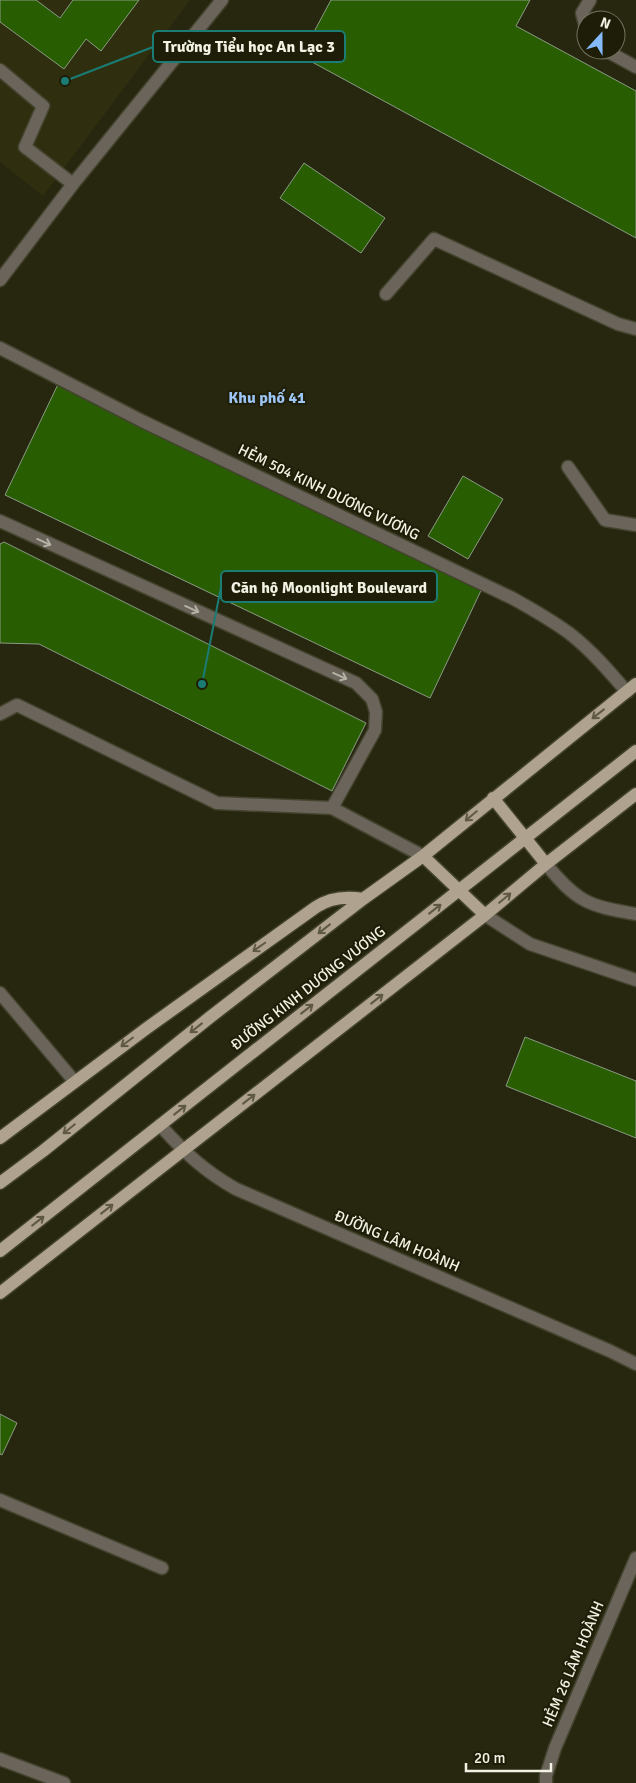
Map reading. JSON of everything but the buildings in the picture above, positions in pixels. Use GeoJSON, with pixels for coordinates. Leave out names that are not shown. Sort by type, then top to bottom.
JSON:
{"type":"FeatureCollection","features":[{"type":"Feature","properties":{"kind":"main road"},"geometry":{"type":"LineString","coordinates":[[0,1183],[43,1151],[208,1018],[363,899],[424,856],[493,798],[631,688]]}},
{"type":"Feature","properties":{"kind":"main road","name":"ĐƯỜNG KINH DƯƠNG VƯƠNG"},"geometry":{"type":"LineString","coordinates":[[0,1251],[636,751]]}},
{"type":"Feature","properties":{"kind":"main road"},"geometry":{"type":"LineString","coordinates":[[0,1293],[485,915],[546,864],[636,794]]}},
{"type":"Feature","properties":{"kind":"main road"},"geometry":{"type":"LineString","coordinates":[[493,798],[546,864]]}},
{"type":"Feature","properties":{"kind":"main road"},"geometry":{"type":"LineString","coordinates":[[424,856],[485,915]]}},
{"type":"Feature","properties":{"kind":"main road"},"geometry":{"type":"LineString","coordinates":[[0,1138],[146,1028],[316,907],[324,902],[338,898],[363,899]]}},
{"type":"Feature","properties":{"kind":"street"},"geometry":{"type":"LineString","coordinates":[[0,280],[73,184],[222,0]]}},
{"type":"Feature","properties":{"kind":"street"},"geometry":{"type":"LineString","coordinates":[[623,60],[636,67]]}},
{"type":"Feature","properties":{"kind":"street"},"geometry":{"type":"LineString","coordinates":[[0,70],[44,106],[25,147],[73,184]]}},
{"type":"Feature","properties":{"kind":"street"},"geometry":{"type":"LineString","coordinates":[[386,294],[434,239],[618,324],[636,329]]}},
{"type":"Feature","properties":{"kind":"street","name":"HẺM 504 KINH DƯƠNG VƯƠNG"},"geometry":{"type":"LineString","coordinates":[[0,348],[142,420],[520,603],[568,633],[631,688]]}},
{"type":"Feature","properties":{"kind":"street"},"geometry":{"type":"LineString","coordinates":[[568,467],[605,520],[636,525]]}},
{"type":"Feature","properties":{"kind":"street"},"geometry":{"type":"LineString","coordinates":[[0,522],[356,683],[372,699],[376,712],[375,730],[332,808]]}},
{"type":"Feature","properties":{"kind":"street"},"geometry":{"type":"LineString","coordinates":[[0,714],[17,705],[217,803],[332,808],[424,856]]}},
{"type":"Feature","properties":{"kind":"street"},"geometry":{"type":"LineString","coordinates":[[546,864],[561,883],[580,899],[603,908],[636,914]]}},
{"type":"Feature","properties":{"kind":"street"},"geometry":{"type":"LineString","coordinates":[[485,915],[530,944],[636,980]]}},
{"type":"Feature","properties":{"kind":"street"},"geometry":{"type":"LineString","coordinates":[[0,993],[75,1082]]}},
{"type":"Feature","properties":{"kind":"street","name":"ĐƯỜNG LÂM HOÀNH"},"geometry":{"type":"LineString","coordinates":[[160,1125],[183,1151],[216,1178],[236,1189],[636,1364]]}},
{"type":"Feature","properties":{"kind":"street"},"geometry":{"type":"LineString","coordinates":[[0,1500],[162,1568]]}},
{"type":"Feature","properties":{"kind":"street","name":"HẺM 26 LÂM HOÀNH"},"geometry":{"type":"LineString","coordinates":[[546,1783],[546,1776],[555,1748],[636,1558]]}},
{"type":"Feature","properties":{"kind":"street"},"geometry":{"type":"LineString","coordinates":[[0,1759],[64,1783]]}},
{"type":"Feature","properties":{"kind":"shaded area"},"geometry":{"type":"Polygon","coordinates":[[[0,0],[190,0],[43,196],[0,162],[0,0]]]}},
{"type":"Feature","properties":{"kind":"place","name":"Trường Tiểu học An Lạc 3"},"geometry":{"type":"Point","coordinates":[65,81]}},
{"type":"Feature","properties":{"kind":"place","name":"Căn hộ Moonlight Boulevard"},"geometry":{"type":"Point","coordinates":[202,684]}},
{"type":"Feature","properties":{"kind":"district","name":"Khu phố 41"},"geometry":{"type":"Point","coordinates":[267,398]}}]}
